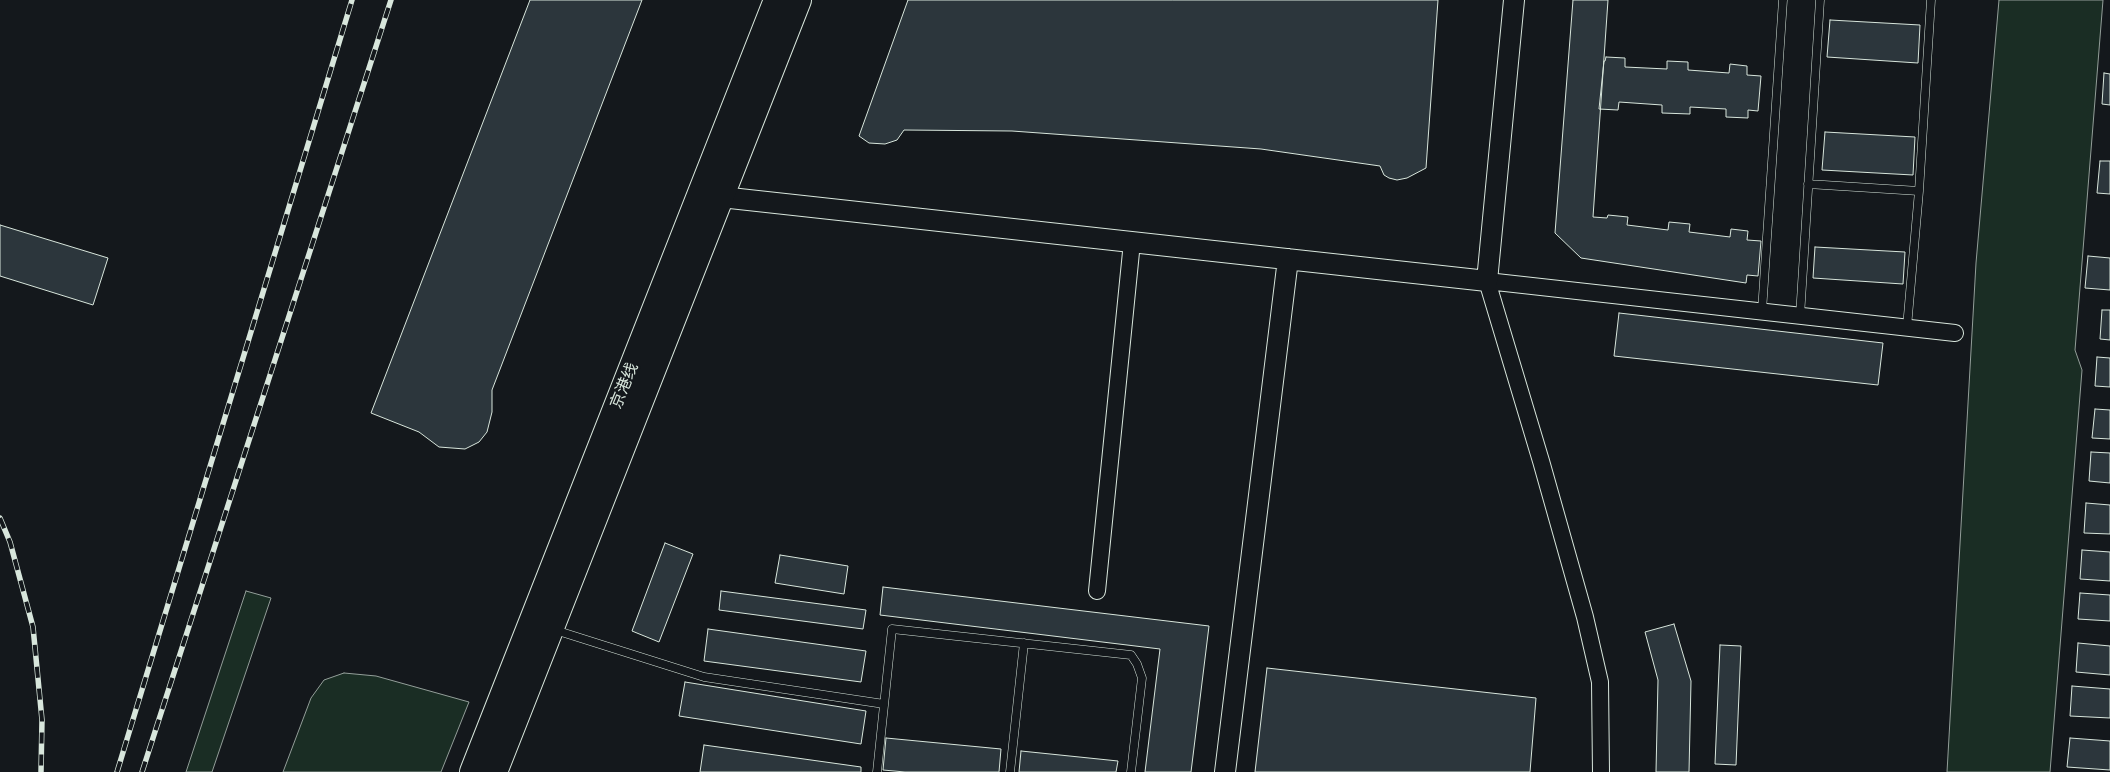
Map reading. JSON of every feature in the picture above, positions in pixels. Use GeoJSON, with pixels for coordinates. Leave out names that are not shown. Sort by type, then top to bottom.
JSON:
{"type":"FeatureCollection","features":[{"type":"Feature","properties":{"kind":"highway","name":"京港线"},"geometry":{"type":"LineString","coordinates":[[473,772],[776,0]]}},
{"type":"Feature","properties":{"kind":"highway","name":"京港线"},"geometry":{"type":"LineString","coordinates":[[494,772],[798,0]]}},
{"type":"Feature","properties":{"kind":"street"},"geometry":{"type":"LineString","coordinates":[[1514,0],[1487,281],[1542,461],[1585,617],[1598,672],[1600,682],[1601,772]]}},
{"type":"Feature","properties":{"kind":"street"},"geometry":{"type":"LineString","coordinates":[[721,197],[1955,333]]}},
{"type":"Feature","properties":{"kind":"street"},"geometry":{"type":"LineString","coordinates":[[1096,591],[1132,242]]}},
{"type":"Feature","properties":{"kind":"street"},"geometry":{"type":"LineString","coordinates":[[1225,772],[1288,259]]}},
{"type":"Feature","properties":{"kind":"lane"},"geometry":{"type":"LineString","coordinates":[[1762,312],[1782,0]]}},
{"type":"Feature","properties":{"kind":"lane"},"geometry":{"type":"LineString","coordinates":[[1800,316],[1820,0]]}},
{"type":"Feature","properties":{"kind":"lane"},"geometry":{"type":"LineString","coordinates":[[1907,327],[1919,192],[1931,0]]}},
{"type":"Feature","properties":{"kind":"lane"},"geometry":{"type":"LineString","coordinates":[[1808,184],[1919,192]]}},
{"type":"Feature","properties":{"kind":"lane"},"geometry":{"type":"LineString","coordinates":[[551,629],[704,677],[884,704]]}},
{"type":"Feature","properties":{"kind":"lane"},"geometry":{"type":"LineString","coordinates":[[877,772],[892,629],[1131,655],[1137,664],[1142,678],[1131,772]]}},
{"type":"Feature","properties":{"kind":"lane"},"geometry":{"type":"LineString","coordinates":[[1010,772],[1024,643]]}},
{"type":"Feature","properties":{"kind":"green space"},"geometry":{"type":"Polygon","coordinates":[[[1999,0],[2103,0],[2075,350],[2082,370],[2050,772],[1947,772],[1976,263],[1999,0]]]}},
{"type":"Feature","properties":{"kind":"green space"},"geometry":{"type":"Polygon","coordinates":[[[246,591],[271,598],[212,772],[186,772],[246,591]]]}},
{"type":"Feature","properties":{"kind":"green space"},"geometry":{"type":"Polygon","coordinates":[[[344,673],[376,676],[469,702],[441,772],[283,772],[311,698],[324,680],[344,673]]]}},
{"type":"Feature","properties":{"kind":"building"},"geometry":{"type":"Polygon","coordinates":[[[530,0],[642,0],[492,390],[492,412],[487,432],[479,442],[465,449],[439,447],[419,432],[371,413],[530,0]]]}},
{"type":"Feature","properties":{"kind":"building"},"geometry":{"type":"Polygon","coordinates":[[[908,0],[1438,0],[1426,168],[1407,178],[1397,180],[1384,175],[1380,166],[1261,149],[1012,131],[904,130],[897,140],[885,144],[869,143],[859,136],[908,0]]]}},
{"type":"Feature","properties":{"kind":"building"},"geometry":{"type":"Polygon","coordinates":[[[1573,0],[1608,0],[1593,217],[1607,218],[1608,215],[1628,217],[1627,225],[1668,230],[1669,222],[1690,224],[1689,232],[1730,237],[1731,229],[1748,231],[1747,240],[1761,241],[1758,276],[1747,275],[1746,283],[1581,258],[1555,233],[1573,0]]]}},
{"type":"Feature","properties":{"kind":"building"},"geometry":{"type":"Polygon","coordinates":[[[1830,20],[1920,25],[1918,63],[1827,57],[1830,20]]]}},
{"type":"Feature","properties":{"kind":"building"},"geometry":{"type":"Polygon","coordinates":[[[1606,57],[1625,58],[1625,67],[1667,69],[1667,61],[1688,62],[1688,70],[1729,73],[1730,64],[1747,66],[1747,75],[1761,76],[1758,111],[1748,110],[1748,118],[1726,117],[1726,109],[1690,107],[1690,114],[1662,113],[1662,105],[1619,102],[1618,110],[1599,109],[1606,57]]]}},
{"type":"Feature","properties":{"kind":"building"},"geometry":{"type":"Polygon","coordinates":[[[2104,73],[2110,74],[2110,105],[2102,104],[2104,73]]]}},
{"type":"Feature","properties":{"kind":"building"},"geometry":{"type":"Polygon","coordinates":[[[1825,132],[1915,137],[1913,175],[1822,170],[1825,132]]]}},
{"type":"Feature","properties":{"kind":"building"},"geometry":{"type":"Polygon","coordinates":[[[2100,161],[2110,161],[2110,194],[2097,193],[2100,161]]]}},
{"type":"Feature","properties":{"kind":"building"},"geometry":{"type":"Polygon","coordinates":[[[0,225],[108,258],[93,305],[0,276],[0,225]]]}},
{"type":"Feature","properties":{"kind":"building"},"geometry":{"type":"Polygon","coordinates":[[[1815,247],[1905,252],[1903,284],[1813,278],[1815,247]]]}},
{"type":"Feature","properties":{"kind":"building"},"geometry":{"type":"Polygon","coordinates":[[[2088,256],[2110,258],[2110,290],[2085,288],[2088,256]]]}},
{"type":"Feature","properties":{"kind":"building"},"geometry":{"type":"Polygon","coordinates":[[[2102,310],[2110,310],[2110,340],[2100,339],[2102,310]]]}},
{"type":"Feature","properties":{"kind":"building"},"geometry":{"type":"Polygon","coordinates":[[[1619,313],[1883,343],[1878,385],[1614,356],[1619,313]]]}},
{"type":"Feature","properties":{"kind":"building"},"geometry":{"type":"Polygon","coordinates":[[[2097,357],[2110,358],[2110,387],[2095,386],[2097,357]]]}},
{"type":"Feature","properties":{"kind":"building"},"geometry":{"type":"Polygon","coordinates":[[[2095,409],[2110,410],[2110,439],[2092,438],[2095,409]]]}},
{"type":"Feature","properties":{"kind":"building"},"geometry":{"type":"Polygon","coordinates":[[[2091,452],[2110,453],[2110,483],[2089,481],[2091,452]]]}},
{"type":"Feature","properties":{"kind":"building"},"geometry":{"type":"Polygon","coordinates":[[[2086,503],[2110,505],[2110,534],[2084,533],[2086,503]]]}},
{"type":"Feature","properties":{"kind":"building"},"geometry":{"type":"Polygon","coordinates":[[[665,543],[693,554],[659,642],[632,631],[665,543]]]}},
{"type":"Feature","properties":{"kind":"building"},"geometry":{"type":"Polygon","coordinates":[[[2082,550],[2110,552],[2110,581],[2080,579],[2082,550]]]}},
{"type":"Feature","properties":{"kind":"building"},"geometry":{"type":"Polygon","coordinates":[[[780,555],[848,566],[844,594],[775,583],[780,555]]]}},
{"type":"Feature","properties":{"kind":"building"},"geometry":{"type":"Polygon","coordinates":[[[883,587],[1209,626],[1191,772],[1145,772],[1160,649],[880,615],[883,587]]]}},
{"type":"Feature","properties":{"kind":"building"},"geometry":{"type":"Polygon","coordinates":[[[721,591],[866,610],[863,629],[719,610],[721,591]]]}},
{"type":"Feature","properties":{"kind":"building"},"geometry":{"type":"Polygon","coordinates":[[[2080,593],[2110,595],[2110,621],[2078,619],[2080,593]]]}},
{"type":"Feature","properties":{"kind":"building"},"geometry":{"type":"Polygon","coordinates":[[[1674,624],[1691,681],[1689,772],[1656,772],[1658,680],[1645,632],[1674,624]]]}},
{"type":"Feature","properties":{"kind":"building"},"geometry":{"type":"Polygon","coordinates":[[[708,629],[866,651],[861,682],[704,661],[708,629]]]}},
{"type":"Feature","properties":{"kind":"building"},"geometry":{"type":"Polygon","coordinates":[[[2078,643],[2110,646],[2110,675],[2076,672],[2078,643]]]}},
{"type":"Feature","properties":{"kind":"building"},"geometry":{"type":"Polygon","coordinates":[[[1720,645],[1741,646],[1736,765],[1715,764],[1720,645]]]}},
{"type":"Feature","properties":{"kind":"building"},"geometry":{"type":"Polygon","coordinates":[[[1267,668],[1536,698],[1530,772],[1255,772],[1267,668]]]}},
{"type":"Feature","properties":{"kind":"building"},"geometry":{"type":"Polygon","coordinates":[[[685,682],[866,711],[861,744],[679,716],[685,682]]]}},
{"type":"Feature","properties":{"kind":"building"},"geometry":{"type":"Polygon","coordinates":[[[2072,686],[2110,689],[2110,718],[2070,716],[2072,686]]]}},
{"type":"Feature","properties":{"kind":"building"},"geometry":{"type":"Polygon","coordinates":[[[886,738],[1001,749],[999,772],[905,772],[883,770],[886,738]]]}},
{"type":"Feature","properties":{"kind":"building"},"geometry":{"type":"Polygon","coordinates":[[[2070,738],[2110,741],[2110,770],[2067,767],[2070,738]]]}},
{"type":"Feature","properties":{"kind":"building"},"geometry":{"type":"Polygon","coordinates":[[[704,745],[861,767],[861,772],[700,772],[704,745]]]}},
{"type":"Feature","properties":{"kind":"building"},"geometry":{"type":"Polygon","coordinates":[[[1021,751],[1118,761],[1116,772],[1019,772],[1021,751]]]}},
{"type":"Feature","properties":{"kind":"railway"},"geometry":{"type":"LineString","coordinates":[[117,772],[352,0]]}},
{"type":"Feature","properties":{"kind":"railway"},"geometry":{"type":"LineString","coordinates":[[142,772],[391,0]]}},
{"type":"Feature","properties":{"kind":"railway"},"geometry":{"type":"LineString","coordinates":[[0,518],[10,542],[33,627],[42,720],[41,772]]}}]}
